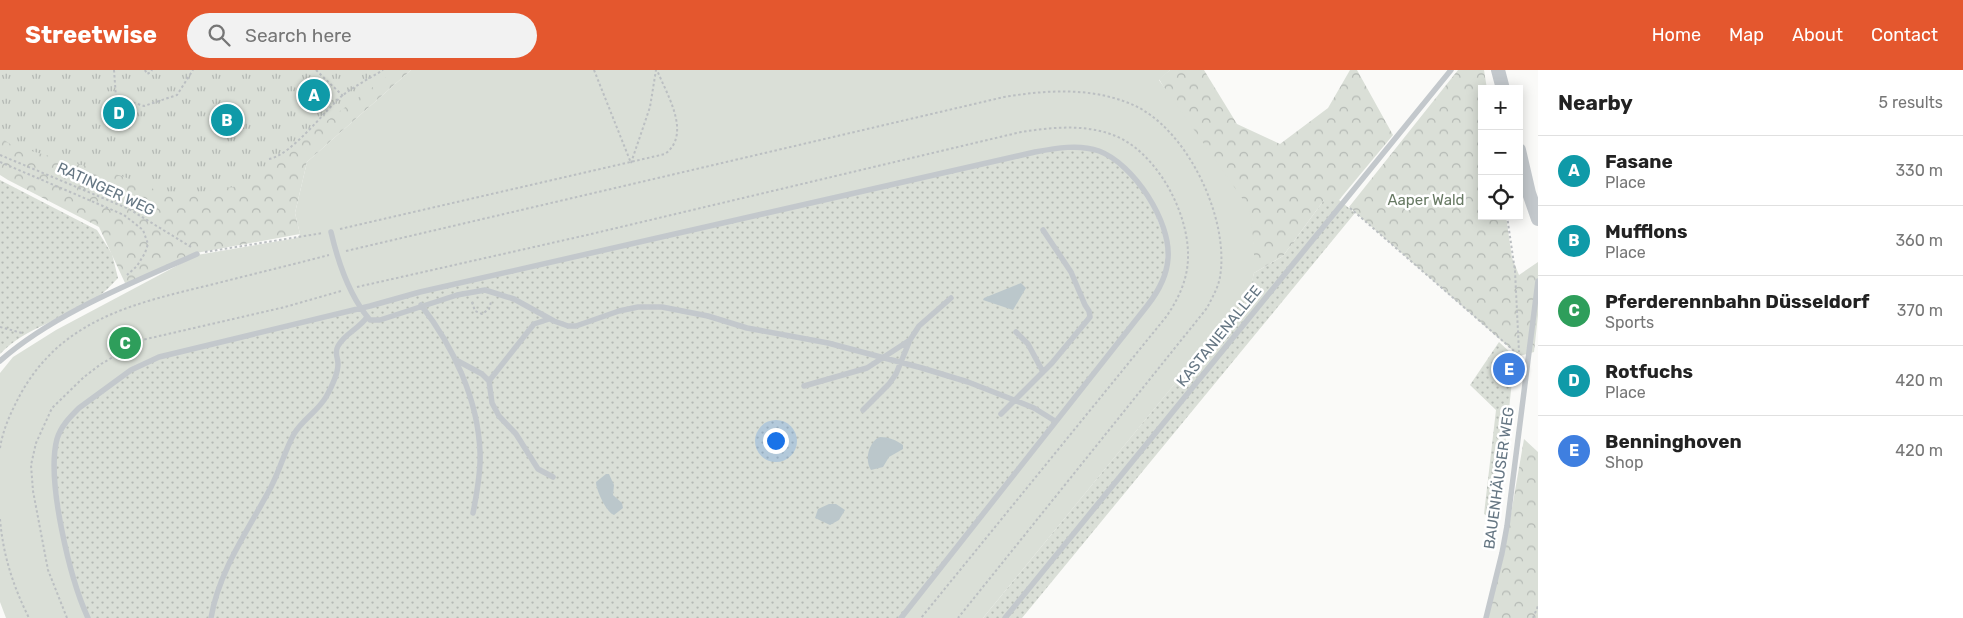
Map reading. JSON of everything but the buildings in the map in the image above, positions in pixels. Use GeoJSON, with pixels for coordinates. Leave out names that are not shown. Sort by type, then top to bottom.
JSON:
{"type":"FeatureCollection","features":[{"type":"Feature","properties":{"kind":"street"},"geometry":{"type":"LineString","coordinates":[[1498,70],[1502,85]]}},
{"type":"Feature","properties":{"kind":"street"},"geometry":{"type":"LineString","coordinates":[[1523,167],[1538,219]]}},
{"type":"Feature","properties":{"kind":"lane","name":"KASTANIENALLEE"},"geometry":{"type":"LineString","coordinates":[[1005,618],[1452,70]]}},
{"type":"Feature","properties":{"kind":"lane"},"geometry":{"type":"LineString","coordinates":[[88,618],[69,566],[59,512],[54,464],[58,437],[69,417],[131,370],[145,362],[420,292],[1035,152],[1058,148],[1080,148],[1099,151],[1115,159],[1129,172],[1141,186],[1151,203],[1164,230],[1168,256],[1163,282],[1157,293],[1054,421],[901,618]]}},
{"type":"Feature","properties":{"kind":"lane"},"geometry":{"type":"LineString","coordinates":[[1001,414],[1043,372],[1090,317],[1090,311],[1085,305],[1071,272],[1043,230]]}},
{"type":"Feature","properties":{"kind":"lane"},"geometry":{"type":"LineString","coordinates":[[331,232],[340,268],[370,320],[380,320],[421,305],[457,295],[488,290],[514,299],[550,319],[568,326],[576,326],[619,311],[638,307],[662,307],[708,316],[748,328],[828,344],[900,364],[922,368],[968,382],[1034,408],[1054,421]]}},
{"type":"Feature","properties":{"kind":"lane"},"geometry":{"type":"LineString","coordinates":[[0,361],[32,336],[130,284],[197,254]]}},
{"type":"Feature","properties":{"kind":"lane","name":"BAUENHÄUSER WEG"},"geometry":{"type":"LineString","coordinates":[[1486,618],[1502,553],[1538,281]]}},
{"type":"Feature","properties":{"kind":"lane"},"geometry":{"type":"LineString","coordinates":[[863,410],[889,384],[896,374],[910,340],[919,326],[951,298]]}},
{"type":"Feature","properties":{"kind":"lane"},"geometry":{"type":"LineString","coordinates":[[421,305],[436,325],[456,360],[475,415],[480,452],[478,486],[473,513]]}},
{"type":"Feature","properties":{"kind":"lane"},"geometry":{"type":"LineString","coordinates":[[211,618],[224,574],[271,487],[294,434],[322,404],[330,389],[338,366],[335,356],[337,347],[347,335],[363,324],[367,317]]}},
{"type":"Feature","properties":{"kind":"lane"},"geometry":{"type":"LineString","coordinates":[[489,381],[534,324],[550,319]]}},
{"type":"Feature","properties":{"kind":"lane"},"geometry":{"type":"LineString","coordinates":[[1016,332],[1028,344],[1043,372]]}},
{"type":"Feature","properties":{"kind":"lane"},"geometry":{"type":"LineString","coordinates":[[804,386],[867,368],[910,340]]}},
{"type":"Feature","properties":{"kind":"lane"},"geometry":{"type":"LineString","coordinates":[[456,360],[482,374],[489,381],[492,403],[499,416],[516,434],[538,469],[553,478]]}},
{"type":"Feature","properties":{"kind":"path"},"geometry":{"type":"LineString","coordinates":[[114,70],[116,97],[144,106],[177,94],[193,70]]}},
{"type":"Feature","properties":{"kind":"path"},"geometry":{"type":"LineString","coordinates":[[145,70],[147,74],[152,70]]}},
{"type":"Feature","properties":{"kind":"path"},"geometry":{"type":"LineString","coordinates":[[316,70],[343,96]]}},
{"type":"Feature","properties":{"kind":"path"},"geometry":{"type":"LineString","coordinates":[[270,159],[285,151],[343,96],[383,70]]}},
{"type":"Feature","properties":{"kind":"path"},"geometry":{"type":"LineString","coordinates":[[594,70],[631,162]]}},
{"type":"Feature","properties":{"kind":"path"},"geometry":{"type":"LineString","coordinates":[[631,162],[650,107],[657,70]]}},
{"type":"Feature","properties":{"kind":"path"},"geometry":{"type":"LineString","coordinates":[[197,254],[331,232],[664,154],[675,144],[678,136],[678,126],[657,70]]}},
{"type":"Feature","properties":{"kind":"path"},"geometry":{"type":"LineString","coordinates":[[0,448],[6,424],[32,375],[61,343],[107,316],[145,301],[336,254],[1004,97],[1040,92],[1082,91],[1132,104],[1147,113],[1174,138],[1185,152],[1206,189],[1213,205],[1220,241],[1220,275],[1217,288],[1207,308],[958,618]]}},
{"type":"Feature","properties":{"kind":"path"},"geometry":{"type":"LineString","coordinates":[[67,618],[48,570],[33,491],[31,465],[36,443],[52,408],[84,377],[101,364],[142,340],[286,307],[351,288],[577,237],[1021,132],[1078,128],[1093,130],[1122,139],[1146,157],[1156,168],[1166,183],[1179,212],[1188,243],[1188,259],[1181,289],[1166,317],[921,618]]}},
{"type":"Feature","properties":{"kind":"path","name":"RATINGER WEG"},"geometry":{"type":"LineString","coordinates":[[0,155],[129,209],[182,240],[197,254]]}},
{"type":"Feature","properties":{"kind":"path"},"geometry":{"type":"LineString","coordinates":[[0,162],[124,215],[144,230],[148,244],[145,253],[137,266],[125,277]]}},
{"type":"Feature","properties":{"kind":"path"},"geometry":{"type":"LineString","coordinates":[[1344,203],[1520,356]]}},
{"type":"Feature","properties":{"kind":"path"},"geometry":{"type":"LineString","coordinates":[[1508,220],[1515,271],[1520,356]]}},
{"type":"Feature","properties":{"kind":"path"},"geometry":{"type":"LineString","coordinates":[[0,327],[32,336]]}},
{"type":"Feature","properties":{"kind":"path"},"geometry":{"type":"LineString","coordinates":[[1502,369],[1505,362],[1528,354]]}},
{"type":"Feature","properties":{"kind":"path"},"geometry":{"type":"LineString","coordinates":[[0,519],[5,557],[12,580],[29,618]]}},
{"type":"Feature","properties":{"kind":"path"},"geometry":{"type":"LineString","coordinates":[[1533,618],[1538,606]]}},
{"type":"Feature","properties":{"kind":"green space"},"geometry":{"type":"Polygon","coordinates":[[[0,70],[411,70],[307,162],[295,213],[300,234],[196,253],[125,283],[99,227],[0,175],[0,70]]]}},
{"type":"Feature","properties":{"kind":"green space"},"geometry":{"type":"Polygon","coordinates":[[[0,70],[396,70],[268,164],[253,180],[244,185],[173,197],[122,176],[13,146],[0,137],[0,70]]]}},
{"type":"Feature","properties":{"kind":"green space"},"geometry":{"type":"Polygon","coordinates":[[[411,70],[1170,70],[1159,80],[1249,208],[1254,244],[1254,273],[1250,292],[983,618],[901,618],[1157,293],[1168,256],[1159,217],[1129,172],[1099,151],[1058,148],[483,279],[145,362],[79,408],[62,427],[54,465],[69,566],[88,618],[6,618],[0,602],[0,373],[13,357],[56,330],[197,255],[297,238],[300,234],[295,213],[307,162],[411,70]]]}},
{"type":"Feature","properties":{"kind":"green space"},"geometry":{"type":"Polygon","coordinates":[[[1170,70],[1204,70],[1237,124],[1280,144],[1328,108],[1350,70],[1357,70],[1393,135],[1339,200],[1324,200],[1283,256],[1254,273],[1254,244],[1159,79],[1170,70]]]}},
{"type":"Feature","properties":{"kind":"green space","name":"Aaper Wald"},"geometry":{"type":"Polygon","coordinates":[[[1458,70],[1484,70],[1486,85],[1478,85],[1478,220],[1507,220],[1512,258],[1519,275],[1538,262],[1538,315],[1534,352],[1519,356],[1349,207],[1458,70]]]}},
{"type":"Feature","properties":{"kind":"green space"},"geometry":{"type":"Polygon","coordinates":[[[1058,148],[1099,151],[1129,172],[1151,203],[1167,244],[1163,282],[901,618],[88,618],[69,566],[54,465],[58,437],[69,417],[145,362],[420,292],[1058,148]]]}},
{"type":"Feature","properties":{"kind":"green space"},"geometry":{"type":"Polygon","coordinates":[[[0,180],[97,230],[112,254],[118,278],[95,299],[34,330],[10,345],[0,354],[0,180]]]}},
{"type":"Feature","properties":{"kind":"green space"},"geometry":{"type":"Polygon","coordinates":[[[1324,200],[1339,200],[1355,213],[1022,618],[983,618],[1249,293],[1254,273],[1283,256],[1324,200]]]}},
{"type":"Feature","properties":{"kind":"green space"},"geometry":{"type":"Polygon","coordinates":[[[1499,342],[1512,354],[1499,358],[1495,371],[1499,372],[1501,380],[1512,381],[1497,523],[1484,514],[1496,410],[1470,385],[1499,342]]]}},
{"type":"Feature","properties":{"kind":"green space"},"geometry":{"type":"Polygon","coordinates":[[[1524,439],[1538,452],[1538,618],[1488,618],[1504,554],[1524,439]]]}},
{"type":"Feature","properties":{"kind":"shaded area"},"geometry":{"type":"Polygon","coordinates":[[[1021,283],[1026,288],[1013,310],[983,300],[984,298],[1021,283]]]}},
{"type":"Feature","properties":{"kind":"shaded area"},"geometry":{"type":"Polygon","coordinates":[[[880,437],[898,442],[903,445],[903,449],[889,457],[883,467],[871,470],[868,461],[870,447],[880,437]]]}},
{"type":"Feature","properties":{"kind":"shaded area"},"geometry":{"type":"Polygon","coordinates":[[[606,474],[609,474],[614,485],[613,495],[622,503],[623,508],[614,515],[605,505],[596,486],[596,482],[606,474]]]}},
{"type":"Feature","properties":{"kind":"shaded area"},"geometry":{"type":"Polygon","coordinates":[[[829,504],[836,504],[845,510],[839,520],[830,525],[815,518],[818,509],[829,504]]]}},
{"type":"Feature","properties":{"kind":"place","name":"Fasane"},"geometry":{"type":"Point","coordinates":[314,95]}},
{"type":"Feature","properties":{"kind":"place","name":"Rotfuchs"},"geometry":{"type":"Point","coordinates":[119,113]}},
{"type":"Feature","properties":{"kind":"place","name":"Mufflons"},"geometry":{"type":"Point","coordinates":[227,120]}},
{"type":"Feature","properties":{"kind":"place","name":"Pferderennbahn Düsseldorf"},"geometry":{"type":"Point","coordinates":[125,343]}},
{"type":"Feature","properties":{"kind":"place","name":"Benninghoven"},"geometry":{"type":"Point","coordinates":[1509,369]}}]}
